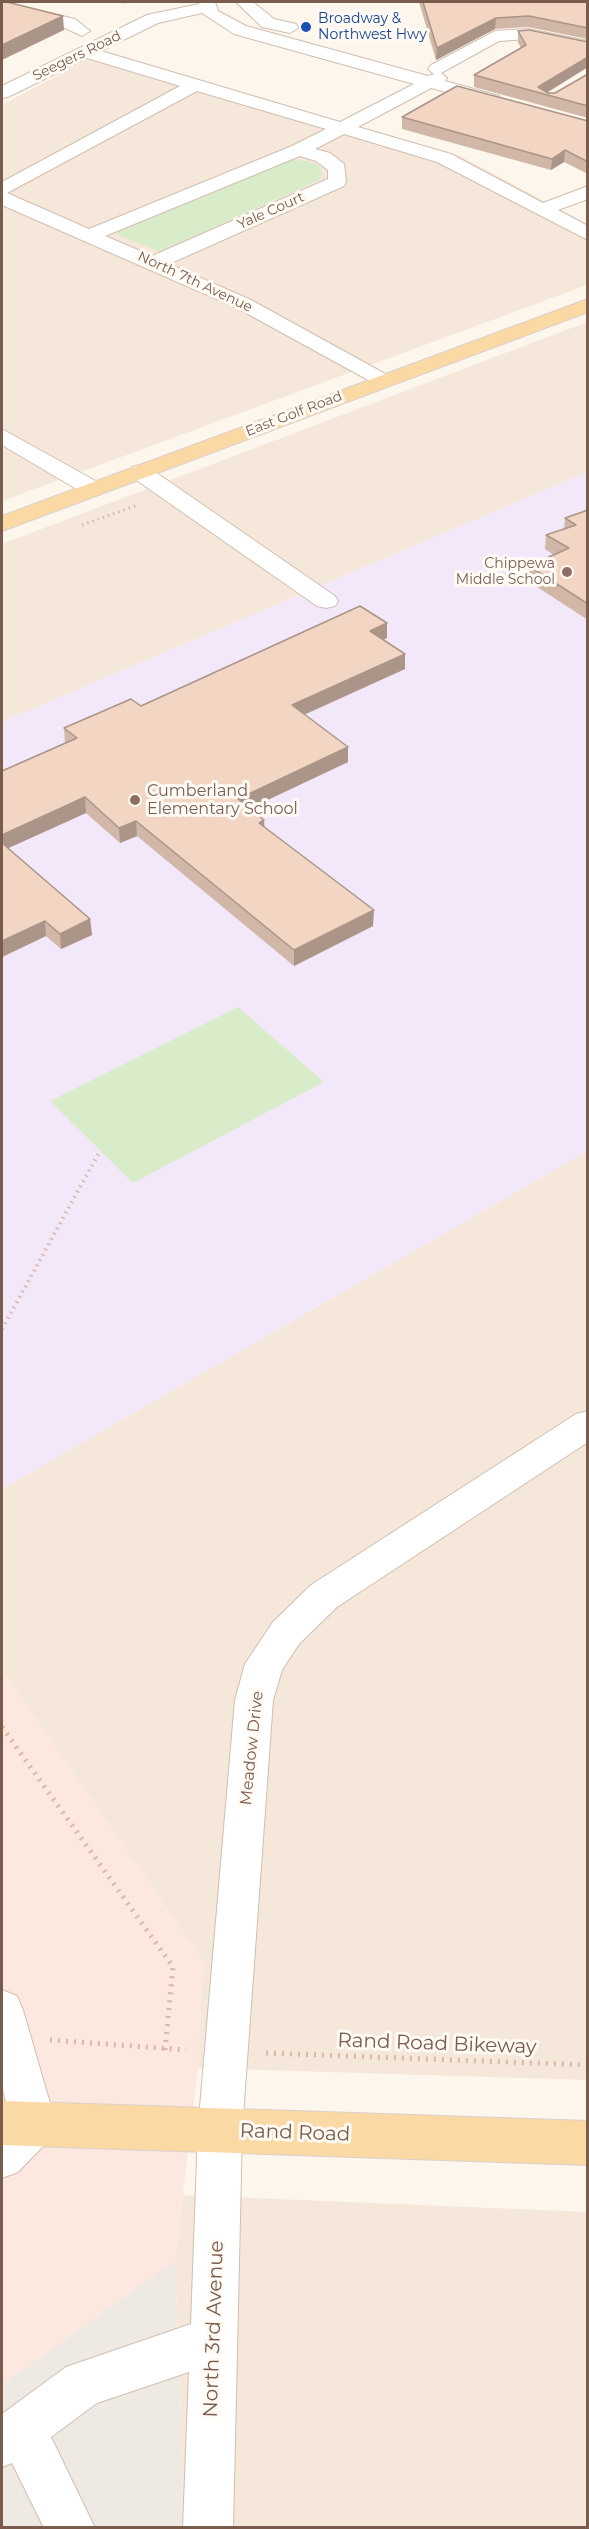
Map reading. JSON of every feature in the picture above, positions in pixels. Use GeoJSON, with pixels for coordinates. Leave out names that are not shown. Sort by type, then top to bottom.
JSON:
{"type":"FeatureCollection","features":[{"type":"Feature","properties":{"kind":"main road","name":"East Golf Road"},"geometry":{"type":"LineString","coordinates":[[2,524],[588,304]]}},
{"type":"Feature","properties":{"kind":"main road","name":"Rand Road"},"geometry":{"type":"LineString","coordinates":[[18,2124],[588,2143]]}},
{"type":"Feature","properties":{"kind":"street"},"geometry":{"type":"LineString","coordinates":[[4,2],[2,7],[69,23],[82,31],[112,39]]}},
{"type":"Feature","properties":{"kind":"street"},"geometry":{"type":"LineString","coordinates":[[244,2],[268,23]]}},
{"type":"Feature","properties":{"kind":"street"},"geometry":{"type":"LineString","coordinates":[[215,7],[247,19],[268,23],[439,75],[513,106]]}},
{"type":"Feature","properties":{"kind":"street"},"geometry":{"type":"LineString","coordinates":[[215,7],[240,30],[439,75],[508,88]]}},
{"type":"Feature","properties":{"kind":"street","name":"Seegers Road"},"geometry":{"type":"LineString","coordinates":[[2,93],[153,20],[215,7]]}},
{"type":"Feature","properties":{"kind":"street"},"geometry":{"type":"LineString","coordinates":[[62,41],[82,31]]}},
{"type":"Feature","properties":{"kind":"street"},"geometry":{"type":"LineString","coordinates":[[91,235],[299,150],[345,128],[439,75],[495,36],[528,34],[588,46]]}},
{"type":"Feature","properties":{"kind":"street"},"geometry":{"type":"LineString","coordinates":[[85,52],[444,158],[588,234]]}},
{"type":"Feature","properties":{"kind":"street"},"geometry":{"type":"LineString","coordinates":[[30,57],[60,64]]}},
{"type":"Feature","properties":{"kind":"street"},"geometry":{"type":"LineString","coordinates":[[2,189],[196,84]]}},
{"type":"Feature","properties":{"kind":"street","name":"Yale Court"},"geometry":{"type":"LineString","coordinates":[[154,263],[337,182],[337,168],[323,157],[299,150]]}},
{"type":"Feature","properties":{"kind":"street"},"geometry":{"type":"LineString","coordinates":[[541,210],[588,192]]}},
{"type":"Feature","properties":{"kind":"street","name":"North 7th Avenue"},"geometry":{"type":"LineString","coordinates":[[2,198],[91,235],[244,304],[381,381]]}},
{"type":"Feature","properties":{"kind":"street"},"geometry":{"type":"LineString","coordinates":[[2,436],[93,489]]}},
{"type":"Feature","properties":{"kind":"street"},"geometry":{"type":"LineString","coordinates":[[140,472],[326,600]]}},
{"type":"Feature","properties":{"kind":"street","name":"Meadow Drive"},"geometry":{"type":"LineString","coordinates":[[220,2130],[254,1700],[264,1664],[286,1633],[324,1596],[588,1424]]}},
{"type":"Feature","properties":{"kind":"street"},"geometry":{"type":"LineString","coordinates":[[2,2156],[18,2124],[5,2023]]}},
{"type":"Feature","properties":{"kind":"street","name":"North 3rd Avenue"},"geometry":{"type":"LineString","coordinates":[[208,2528],[220,2130]]}},
{"type":"Feature","properties":{"kind":"street"},"geometry":{"type":"LineString","coordinates":[[70,2528],[11,2436],[83,2384],[213,2340]]}},
{"type":"Feature","properties":{"kind":"path"},"geometry":{"type":"LineString","coordinates":[[82,525],[143,503]]}},
{"type":"Feature","properties":{"kind":"path"},"geometry":{"type":"LineString","coordinates":[[2,1329],[100,1151]]}},
{"type":"Feature","properties":{"kind":"path"},"geometry":{"type":"LineString","coordinates":[[2,1727],[173,1967],[165,2050],[5,2023]]}},
{"type":"Feature","properties":{"kind":"path","name":"Rand Road Bikeway"},"geometry":{"type":"LineString","coordinates":[[286,2054],[588,2065]]}},
{"type":"Feature","properties":{"kind":"shaded area"},"geometry":{"type":"Polygon","coordinates":[[[102,52],[460,156],[587,224],[587,285],[2,501],[2,105],[102,52]]]}},
{"type":"Feature","properties":{"kind":"shaded area"},"geometry":{"type":"Polygon","coordinates":[[[587,322],[587,472],[2,722],[2,544],[587,322]]]}},
{"type":"Feature","properties":{"kind":"shaded area"},"geometry":{"type":"Polygon","coordinates":[[[587,472],[587,1151],[2,1489],[2,722],[587,472]]]}},
{"type":"Feature","properties":{"kind":"shaded area"},"geometry":{"type":"Polygon","coordinates":[[[587,1151],[587,2080],[198,2068],[203,1961],[2,1670],[2,1489],[587,1151]]]}},
{"type":"Feature","properties":{"kind":"shaded area"},"geometry":{"type":"Polygon","coordinates":[[[2,1670],[203,1961],[198,2068],[175,2260],[2,2385],[2,1670]]]}},
{"type":"Feature","properties":{"kind":"shaded area"},"geometry":{"type":"Polygon","coordinates":[[[183,2195],[587,2212],[587,2527],[185,2527],[175,2260],[183,2195]]]}},
{"type":"Feature","properties":{"kind":"shaded area"},"geometry":{"type":"Polygon","coordinates":[[[175,2260],[185,2527],[2,2527],[2,2385],[175,2260]]]}},
{"type":"Feature","properties":{"kind":"green space"},"geometry":{"type":"Polygon","coordinates":[[[291,160],[308,161],[320,166],[323,175],[319,180],[160,252],[114,233],[291,160]]]}},
{"type":"Feature","properties":{"kind":"green space"},"geometry":{"type":"Polygon","coordinates":[[[238,1007],[324,1082],[133,1183],[50,1101],[238,1007]]]}},
{"type":"Feature","properties":{"kind":"building"},"geometry":{"type":"Polygon","coordinates":[[[2,2],[7,2],[63,16],[2,45],[2,2]]]}},
{"type":"Feature","properties":{"kind":"building"},"geometry":{"type":"Polygon","coordinates":[[[423,2],[588,2],[588,28],[529,16],[496,18],[437,48],[423,2]]]}},
{"type":"Feature","properties":{"kind":"building"},"geometry":{"type":"Polygon","coordinates":[[[529,30],[588,42],[588,57],[538,87],[548,93],[555,93],[588,74],[588,106],[474,75],[526,45],[518,31],[529,30]]]}},
{"type":"Feature","properties":{"kind":"building"},"geometry":{"type":"Polygon","coordinates":[[[457,86],[588,121],[588,162],[565,150],[552,159],[402,117],[457,86]]]}},
{"type":"Feature","properties":{"kind":"building","name":"Chippewa Middle School"},"geometry":{"type":"Polygon","coordinates":[[[588,510],[588,604],[529,566],[569,548],[546,535],[576,525],[565,518],[588,510]]]}},
{"type":"Feature","properties":{"kind":"building","name":"Cumberland Elementary School"},"geometry":{"type":"Polygon","coordinates":[[[360,606],[387,623],[370,631],[405,654],[292,705],[348,747],[238,799],[264,820],[259,823],[374,910],[294,950],[136,821],[119,828],[85,797],[2,835],[2,771],[77,738],[64,728],[131,699],[141,706],[360,606]]]}},
{"type":"Feature","properties":{"kind":"building"},"geometry":{"type":"Polygon","coordinates":[[[2,843],[90,919],[60,934],[45,921],[2,941],[2,843]]]}},
{"type":"Feature","properties":{"kind":"place","name":"Broadway & Northwest Hwy"},"geometry":{"type":"Point","coordinates":[306,27]}},
{"type":"Feature","properties":{"kind":"place","name":"Chippewa Middle School"},"geometry":{"type":"Point","coordinates":[567,572]}},
{"type":"Feature","properties":{"kind":"place","name":"Cumberland Elementary School"},"geometry":{"type":"Point","coordinates":[135,800]}}]}
